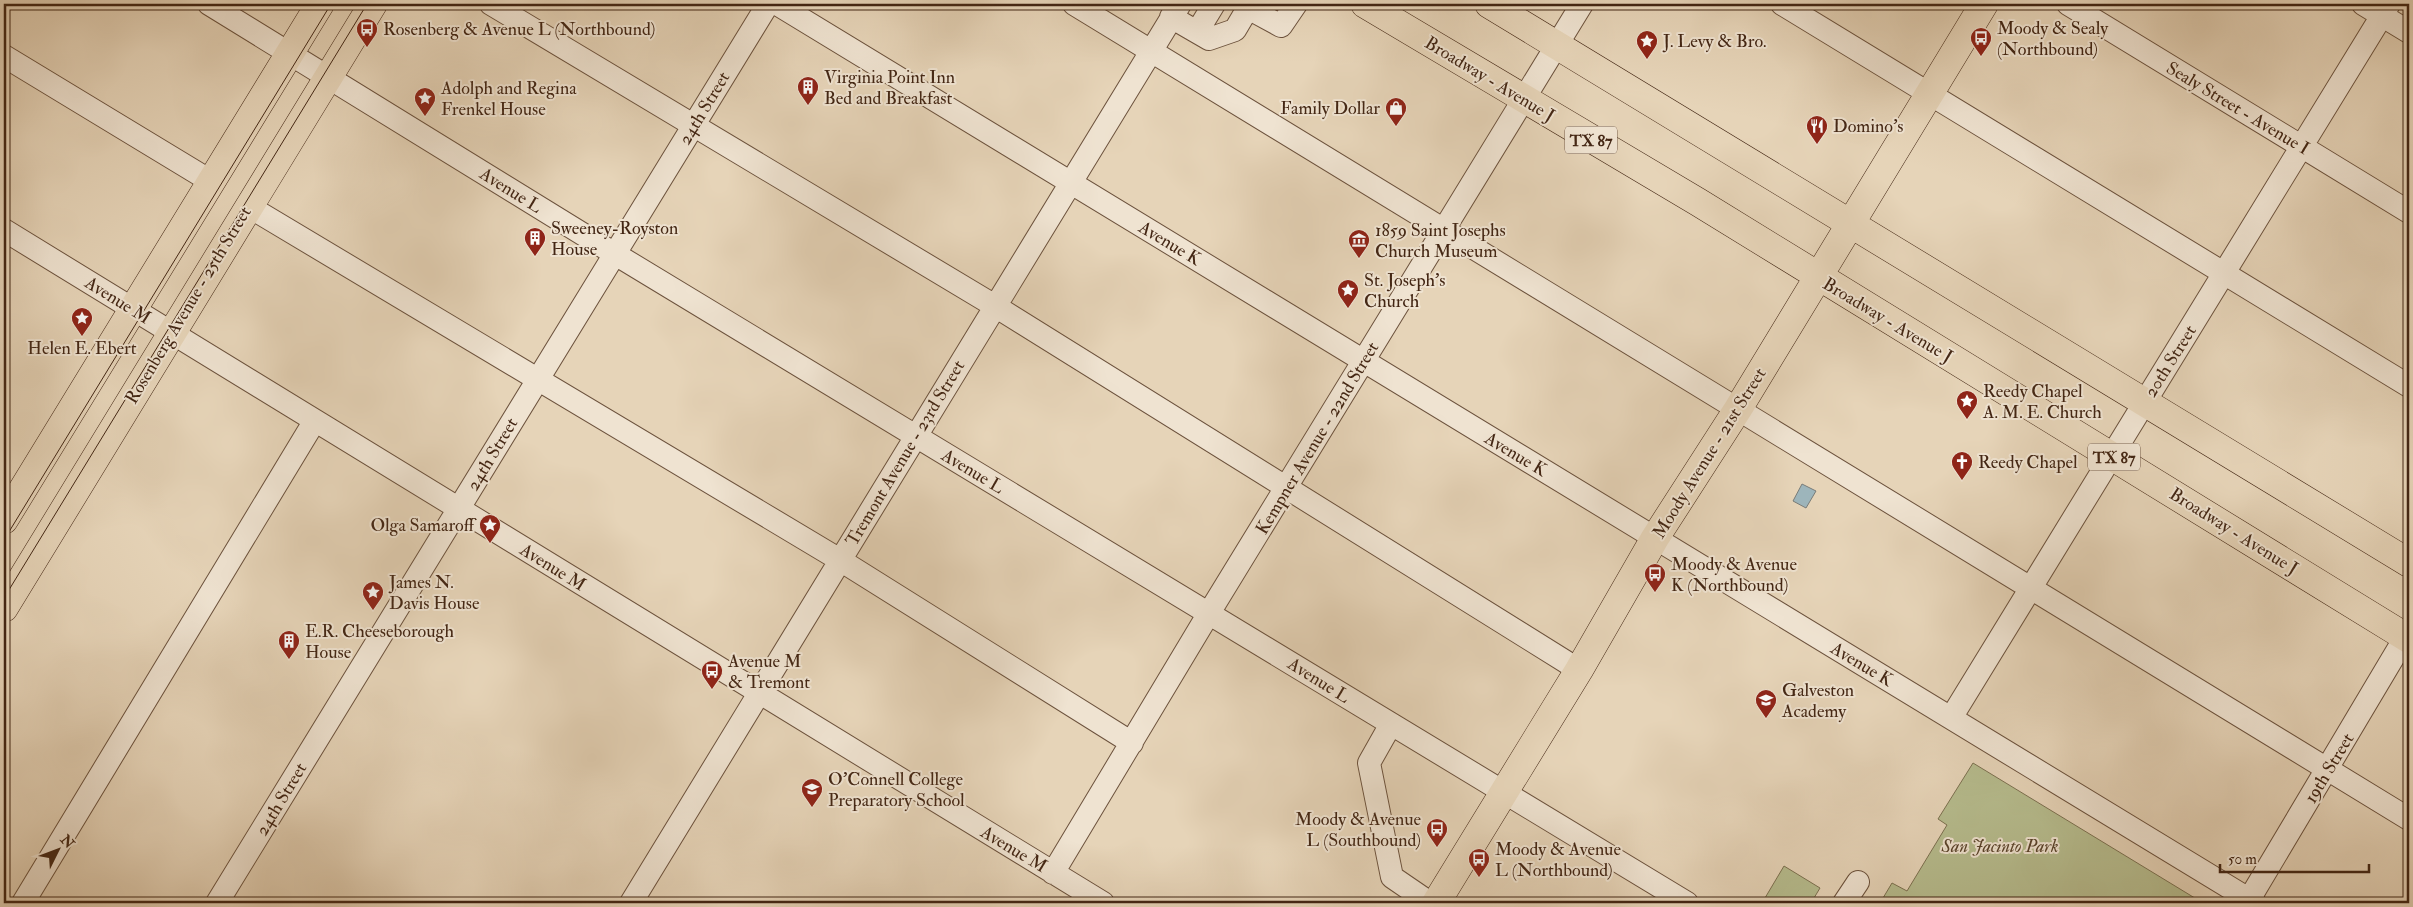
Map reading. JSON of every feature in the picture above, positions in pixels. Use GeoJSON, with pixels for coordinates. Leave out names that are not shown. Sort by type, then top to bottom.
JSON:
{"type":"FeatureCollection","features":[{"type":"Feature","properties":{"kind":"main road"},"geometry":{"type":"LineString","coordinates":[[4,520],[320,4]]}},
{"type":"Feature","properties":{"kind":"main road","name":"Rosenberg Avenue - 25th Street"},"geometry":{"type":"LineString","coordinates":[[4,608],[170,333],[373,4]]}},
{"type":"Feature","properties":{"kind":"main road","name":"Broadway - Avenue J"},"geometry":{"type":"LineString","coordinates":[[1365,4],[1523,100],[1698,202],[2408,636]]}},
{"type":"Feature","properties":{"kind":"main road"},"geometry":{"type":"LineString","coordinates":[[1489,4],[2409,562]]}},
{"type":"Feature","properties":{"kind":"main road","name":"Moody Avenue - 21st Street"},"geometry":{"type":"LineString","coordinates":[[1436,903],[1579,670],[1655,538],[1738,409],[1984,4]]}},
{"type":"Feature","properties":{"kind":"street","name":"Avenue L"},"geometry":{"type":"LineString","coordinates":[[209,4],[615,254],[1687,903]]}},
{"type":"Feature","properties":{"kind":"street"},"geometry":{"type":"LineString","coordinates":[[491,4],[995,306],[1579,670]]}},
{"type":"Feature","properties":{"kind":"street","name":"24th Street"},"geometry":{"type":"LineString","coordinates":[[217,903],[768,4]]}},
{"type":"Feature","properties":{"kind":"street","name":"Avenue K"},"geometry":{"type":"LineString","coordinates":[[778,4],[1952,718],[2250,902]]}},
{"type":"Feature","properties":{"kind":"street"},"geometry":{"type":"LineString","coordinates":[[1074,4],[2409,819]]}},
{"type":"Feature","properties":{"kind":"street"},"geometry":{"type":"LineString","coordinates":[[1197,32],[1214,4]]}},
{"type":"Feature","properties":{"kind":"street"},"geometry":{"type":"LineString","coordinates":[[1176,10],[1197,32],[1209,39],[1235,30],[1248,6],[1281,26],[1296,4]]}},
{"type":"Feature","properties":{"kind":"street","name":"Kempner Avenue - 22nd Street"},"geometry":{"type":"LineString","coordinates":[[1053,873],[1209,612],[1287,488],[1582,4]]}},
{"type":"Feature","properties":{"kind":"street"},"geometry":{"type":"LineString","coordinates":[[1782,4],[2409,386]]}},
{"type":"Feature","properties":{"kind":"street","name":"Sealy Street - Avenue I"},"geometry":{"type":"LineString","coordinates":[[2068,4],[2409,212]]}},
{"type":"Feature","properties":{"kind":"street"},"geometry":{"type":"LineString","coordinates":[[2363,4],[2385,10],[2409,32]]}},
{"type":"Feature","properties":{"kind":"street","name":"Tremont Avenue - 23rd Street"},"geometry":{"type":"LineString","coordinates":[[631,903],[1176,10]]}},
{"type":"Feature","properties":{"kind":"street","name":"20th Street"},"geometry":{"type":"LineString","coordinates":[[1952,718],[2385,10]]}},
{"type":"Feature","properties":{"kind":"street"},"geometry":{"type":"LineString","coordinates":[[4,56],[212,182]]}},
{"type":"Feature","properties":{"kind":"street"},"geometry":{"type":"LineString","coordinates":[[248,206],[840,560],[1132,743]]}},
{"type":"Feature","properties":{"kind":"street","name":"Avenue M"},"geometry":{"type":"LineString","coordinates":[[4,230],[314,422],[1103,903]]}},
{"type":"Feature","properties":{"kind":"street"},"geometry":{"type":"LineString","coordinates":[[23,903],[314,422]]}},
{"type":"Feature","properties":{"kind":"street","name":"19th Street"},"geometry":{"type":"LineString","coordinates":[[2250,902],[2408,636]]}},
{"type":"Feature","properties":{"kind":"street"},"geometry":{"type":"LineString","coordinates":[[1391,724],[1369,763],[1392,878],[1430,903]]}},
{"type":"Feature","properties":{"kind":"street"},"geometry":{"type":"LineString","coordinates":[[1844,903],[1858,882]]}},
{"type":"Feature","properties":{"kind":"green space","name":"San Jacinto Park"},"geometry":{"type":"Polygon","coordinates":[[[1973,763],[2203,903],[1880,903],[1892,883],[1907,891],[1947,825],[1938,819],[1973,763]]]}},
{"type":"Feature","properties":{"kind":"green space"},"geometry":{"type":"Polygon","coordinates":[[[1784,866],[1820,888],[1811,903],[1762,903],[1784,866]]]}},
{"type":"Feature","properties":{"kind":"water"},"geometry":{"type":"Polygon","coordinates":[[[1802,484],[1816,491],[1806,508],[1793,501],[1802,484]]]}},
{"type":"Feature","properties":{"kind":"tram line"},"geometry":{"type":"LineString","coordinates":[[4,540],[331,4]]}},
{"type":"Feature","properties":{"kind":"tram line"},"geometry":{"type":"LineString","coordinates":[[4,598],[367,4]]}},
{"type":"Feature","properties":{"kind":"place","name":"Rosenberg & Avenue L (Northbound)"},"geometry":{"type":"Point","coordinates":[367,48]}},
{"type":"Feature","properties":{"kind":"place","name":"Moody & Sealy (Northbound)"},"geometry":{"type":"Point","coordinates":[1981,57]}},
{"type":"Feature","properties":{"kind":"place","name":"J. Levy & Bro."},"geometry":{"type":"Point","coordinates":[1647,60]}},
{"type":"Feature","properties":{"kind":"place","name":"Virginia Point Inn Bed and Breakfast"},"geometry":{"type":"Point","coordinates":[808,106]}},
{"type":"Feature","properties":{"kind":"place","name":"Adolph and Regina Frenkel House"},"geometry":{"type":"Point","coordinates":[425,117]}},
{"type":"Feature","properties":{"kind":"place","name":"Family Dollar"},"geometry":{"type":"Point","coordinates":[1396,127]}},
{"type":"Feature","properties":{"kind":"place","name":"Domino's"},"geometry":{"type":"Point","coordinates":[1817,145]}},
{"type":"Feature","properties":{"kind":"place","name":"Sweeney-Royston House"},"geometry":{"type":"Point","coordinates":[535,257]}},
{"type":"Feature","properties":{"kind":"place","name":"1859 Saint Josephs Church Museum"},"geometry":{"type":"Point","coordinates":[1359,259]}},
{"type":"Feature","properties":{"kind":"place","name":"St. Joseph's Church"},"geometry":{"type":"Point","coordinates":[1348,309]}},
{"type":"Feature","properties":{"kind":"place","name":"Helen E. Ebert"},"geometry":{"type":"Point","coordinates":[82,337]}},
{"type":"Feature","properties":{"kind":"place","name":"Reedy Chapel A. M. E. Church"},"geometry":{"type":"Point","coordinates":[1967,420]}},
{"type":"Feature","properties":{"kind":"place","name":"Reedy Chapel"},"geometry":{"type":"Point","coordinates":[1962,481]}},
{"type":"Feature","properties":{"kind":"place","name":"Olga Samaroff"},"geometry":{"type":"Point","coordinates":[490,544]}},
{"type":"Feature","properties":{"kind":"place","name":"Moody & Avenue K (Northbound)"},"geometry":{"type":"Point","coordinates":[1655,593]}},
{"type":"Feature","properties":{"kind":"place","name":"James N. Davis House"},"geometry":{"type":"Point","coordinates":[373,611]}},
{"type":"Feature","properties":{"kind":"place","name":"E.R. Cheeseborough House"},"geometry":{"type":"Point","coordinates":[289,660]}},
{"type":"Feature","properties":{"kind":"place","name":"Avenue M & Tremont"},"geometry":{"type":"Point","coordinates":[712,690]}},
{"type":"Feature","properties":{"kind":"place","name":"Galveston Academy"},"geometry":{"type":"Point","coordinates":[1766,719]}},
{"type":"Feature","properties":{"kind":"place","name":"O'Connell College Preparatory School"},"geometry":{"type":"Point","coordinates":[812,808]}},
{"type":"Feature","properties":{"kind":"place","name":"Moody & Avenue L (Southbound)"},"geometry":{"type":"Point","coordinates":[1437,848]}},
{"type":"Feature","properties":{"kind":"place","name":"Moody & Avenue L (Northbound)"},"geometry":{"type":"Point","coordinates":[1479,878]}}]}
